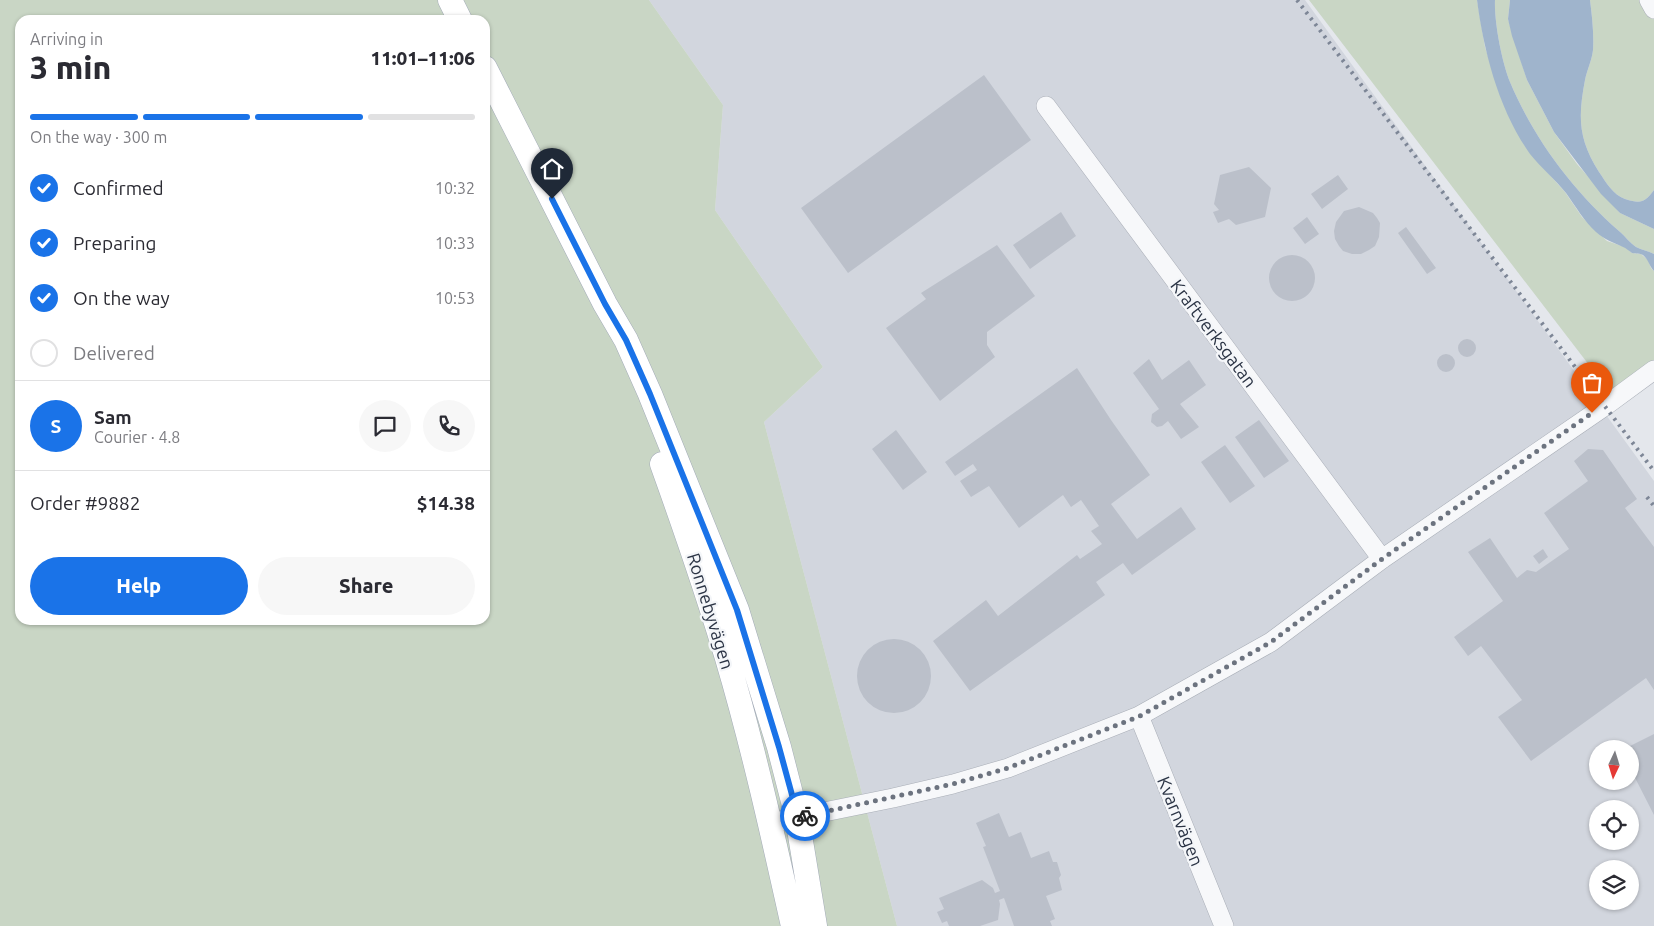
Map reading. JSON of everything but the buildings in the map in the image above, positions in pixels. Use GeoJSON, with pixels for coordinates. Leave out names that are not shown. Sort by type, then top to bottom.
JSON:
{"type":"FeatureCollection","features":[{"type":"Feature","properties":{"kind":"main road"},"geometry":{"type":"LineString","coordinates":[[450,0],[458,15]]}},
{"type":"Feature","properties":{"kind":"main road","name":"Ronnebyvägen"},"geometry":{"type":"LineString","coordinates":[[490,78],[605,304],[626,340],[650,394],[737,610],[779,747],[798,817],[815,926]]}},
{"type":"Feature","properties":{"kind":"main road","name":"Ronnebyvägen"},"geometry":{"type":"LineString","coordinates":[[605,304],[615,343],[635,390],[698,567],[727,658],[770,823],[793,926]]}},
{"type":"Feature","properties":{"kind":"street"},"geometry":{"type":"LineString","coordinates":[[1649,0],[1654,9]]}},
{"type":"Feature","properties":{"kind":"street","name":"Kraftverksgatan"},"geometry":{"type":"LineString","coordinates":[[1046,106],[1382,559]]}},
{"type":"Feature","properties":{"kind":"street"},"geometry":{"type":"LineString","coordinates":[[770,823],[953,784],[1008,768],[1140,716],[1271,642],[1382,559],[1605,406],[1654,370]]}},
{"type":"Feature","properties":{"kind":"street","name":"Kvarnvägen"},"geometry":{"type":"LineString","coordinates":[[1140,716],[1224,926]]}},
{"type":"Feature","properties":{"kind":"shaded area"},"geometry":{"type":"Polygon","coordinates":[[[649,0],[1305,0],[1654,481],[1654,926],[897,926],[764,422],[823,367],[715,210],[723,105],[649,0]]]}},
{"type":"Feature","properties":{"kind":"green space"},"geometry":{"type":"Polygon","coordinates":[[[0,0],[649,0],[723,105],[715,210],[823,367],[764,422],[897,926],[0,926],[0,0]]]}},
{"type":"Feature","properties":{"kind":"green space"},"geometry":{"type":"Polygon","coordinates":[[[1309,0],[1477,0],[1485,47],[1495,78],[1507,112],[1531,154],[1565,192],[1582,217],[1607,241],[1625,247],[1632,253],[1641,254],[1648,260],[1654,271],[1654,364],[1612,395],[1309,0]]]}},
{"type":"Feature","properties":{"kind":"green space"},"geometry":{"type":"Polygon","coordinates":[[[1495,0],[1510,0],[1508,19],[1527,80],[1554,132],[1577,164],[1620,213],[1654,229],[1654,254],[1634,245],[1602,215],[1556,163],[1543,144],[1520,103],[1507,74],[1497,30],[1495,0]]]}},
{"type":"Feature","properties":{"kind":"green space"},"geometry":{"type":"Polygon","coordinates":[[[1590,0],[1654,0],[1654,190],[1648,198],[1639,202],[1625,199],[1613,191],[1592,160],[1583,138],[1581,105],[1593,50],[1590,0]]]}},
{"type":"Feature","properties":{"kind":"water"},"geometry":{"type":"Polygon","coordinates":[[[1477,0],[1495,0],[1497,30],[1507,74],[1520,103],[1543,144],[1556,163],[1602,215],[1638,248],[1654,254],[1654,271],[1643,255],[1632,253],[1596,232],[1584,219],[1562,188],[1530,154],[1519,137],[1501,100],[1484,40],[1477,0]]]}},
{"type":"Feature","properties":{"kind":"water"},"geometry":{"type":"Polygon","coordinates":[[[1510,0],[1590,0],[1593,50],[1581,105],[1583,138],[1599,172],[1610,188],[1621,197],[1639,202],[1648,198],[1654,190],[1654,229],[1620,213],[1601,194],[1554,132],[1527,80],[1512,36],[1508,19],[1510,0]]]}},
{"type":"Feature","properties":{"kind":"railway"},"geometry":{"type":"LineString","coordinates":[[1297,0],[1654,471]]}},
{"type":"Feature","properties":{"kind":"railway"},"geometry":{"type":"LineString","coordinates":[[1647,497],[1654,506]]}},
{"type":"Feature","properties":{"kind":"way so far"},"geometry":{"type":"LineString","coordinates":[[805,816],[953,784],[1008,768],[1140,716],[1271,642],[1382,559],[1592,413]]}},
{"type":"Feature","properties":{"kind":"route"},"geometry":{"type":"LineString","coordinates":[[552,199],[605,304],[626,340],[650,394],[737,610],[759,679],[798,817],[805,816]]}}]}
